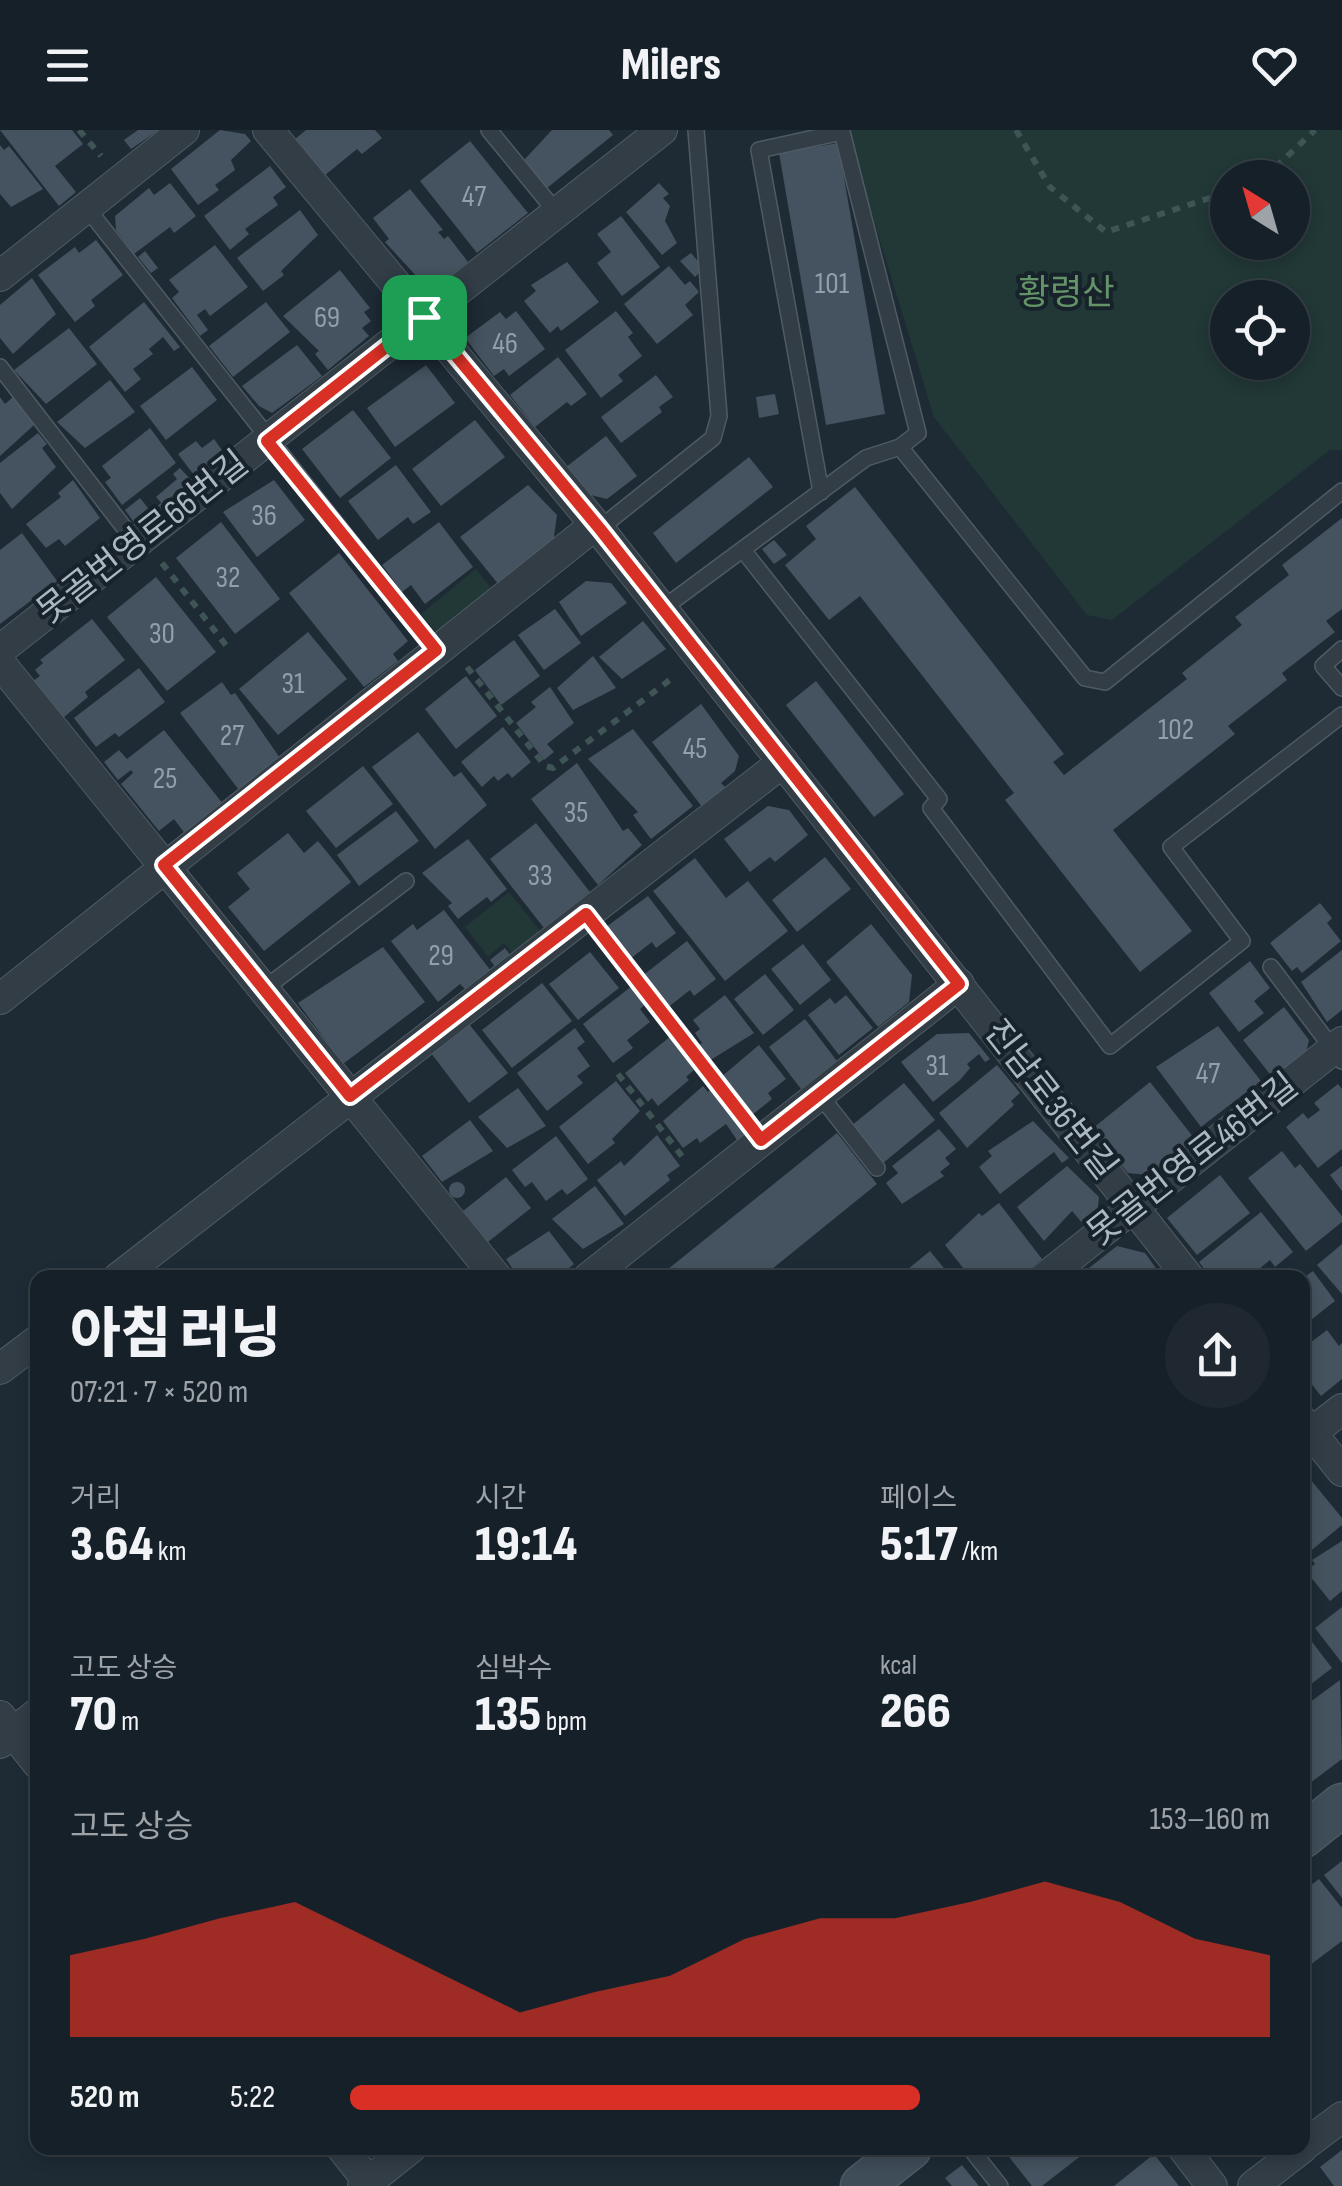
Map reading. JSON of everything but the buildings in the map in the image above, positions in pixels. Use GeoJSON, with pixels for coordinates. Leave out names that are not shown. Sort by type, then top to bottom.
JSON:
{"type":"FeatureCollection","features":[{"type":"Feature","properties":{"kind":"main road"},"geometry":{"type":"LineString","coordinates":[[1310,1830],[1342,1806]]}},
{"type":"Feature","properties":{"kind":"main road"},"geometry":{"type":"LineString","coordinates":[[862,2186],[901,2155]]}},
{"type":"Feature","properties":{"kind":"street"},"geometry":{"type":"LineString","coordinates":[[0,276],[184,130]]}},
{"type":"Feature","properties":{"kind":"street","name":"진남로36번길"},"geometry":{"type":"LineString","coordinates":[[268,130],[598,527],[1183,1270]]}},
{"type":"Feature","properties":{"kind":"street","name":"못골번영로66번길"},"geometry":{"type":"LineString","coordinates":[[0,650],[662,130]]}},
{"type":"Feature","properties":{"kind":"street"},"geometry":{"type":"LineString","coordinates":[[0,999],[164,865],[598,527]]}},
{"type":"Feature","properties":{"kind":"street"},"geometry":{"type":"LineString","coordinates":[[0,662],[491,1270]]}},
{"type":"Feature","properties":{"kind":"street"},"geometry":{"type":"LineString","coordinates":[[128,1270],[783,762]]}},
{"type":"Feature","properties":{"kind":"street"},"geometry":{"type":"LineString","coordinates":[[598,1270],[959,984]]}},
{"type":"Feature","properties":{"kind":"street","name":"못골번영로46번길"},"geometry":{"type":"LineString","coordinates":[[1054,1270],[1339,1051]]}},
{"type":"Feature","properties":{"kind":"street"},"geometry":{"type":"LineString","coordinates":[[0,1369],[30,1346]]}},
{"type":"Feature","properties":{"kind":"street"},"geometry":{"type":"LineString","coordinates":[[1310,1429],[1342,1409]]}},
{"type":"Feature","properties":{"kind":"street"},"geometry":{"type":"LineString","coordinates":[[1310,1435],[1342,1471]]}},
{"type":"Feature","properties":{"kind":"street"},"geometry":{"type":"LineString","coordinates":[[30,1717],[4,1731],[30,1756]]}},
{"type":"Feature","properties":{"kind":"street"},"geometry":{"type":"LineString","coordinates":[[1310,2142],[1342,2116]]}},
{"type":"Feature","properties":{"kind":"street"},"geometry":{"type":"LineString","coordinates":[[347,2155],[368,2184],[403,2155]]}},
{"type":"Feature","properties":{"kind":"street"},"geometry":{"type":"LineString","coordinates":[[1188,2155],[1212,2186]]}},
{"type":"Feature","properties":{"kind":"street"},"geometry":{"type":"LineString","coordinates":[[1253,2186],[1293,2155]]}},
{"type":"Feature","properties":{"kind":"lane"},"geometry":{"type":"LineString","coordinates":[[489,130],[557,213]]}},
{"type":"Feature","properties":{"kind":"lane"},"geometry":{"type":"LineString","coordinates":[[598,527],[713,438],[719,416],[696,130]]}},
{"type":"Feature","properties":{"kind":"lane"},"geometry":{"type":"LineString","coordinates":[[662,609],[743,550],[821,492],[866,458],[900,447],[918,433],[842,132],[759,150],[821,492]]}},
{"type":"Feature","properties":{"kind":"lane"},"geometry":{"type":"LineString","coordinates":[[86,207],[267,441],[442,646]]}},
{"type":"Feature","properties":{"kind":"lane"},"geometry":{"type":"LineString","coordinates":[[0,367],[139,541]]}},
{"type":"Feature","properties":{"kind":"lane"},"geometry":{"type":"LineString","coordinates":[[900,447],[1084,678],[1105,682],[1342,491]]}},
{"type":"Feature","properties":{"kind":"lane"},"geometry":{"type":"LineString","coordinates":[[743,550],[940,800],[931,808],[1110,1046],[1242,941],[1171,847],[1342,715]]}},
{"type":"Feature","properties":{"kind":"lane"},"geometry":{"type":"LineString","coordinates":[[1342,649],[1322,666],[1342,688]]}},
{"type":"Feature","properties":{"kind":"lane"},"geometry":{"type":"LineString","coordinates":[[264,988],[406,881]]}},
{"type":"Feature","properties":{"kind":"lane"},"geometry":{"type":"LineString","coordinates":[[1271,967],[1339,1051]]}},
{"type":"Feature","properties":{"kind":"lane"},"geometry":{"type":"LineString","coordinates":[[819,1094],[876,1168]]}},
{"type":"Feature","properties":{"kind":"lane"},"geometry":{"type":"LineString","coordinates":[[976,2155],[1000,2186]]}},
{"type":"Feature","properties":{"kind":"path"},"geometry":{"type":"LineString","coordinates":[[1016,130],[1050,187],[1106,232],[1210,198]]}},
{"type":"Feature","properties":{"kind":"path"},"geometry":{"type":"LineString","coordinates":[[1283,160],[1315,130]]}},
{"type":"Feature","properties":{"kind":"path"},"geometry":{"type":"LineString","coordinates":[[139,541],[229,648]]}},
{"type":"Feature","properties":{"kind":"path"},"geometry":{"type":"LineString","coordinates":[[442,646],[545,766],[552,768],[700,657]]}},
{"type":"Feature","properties":{"kind":"path"},"geometry":{"type":"LineString","coordinates":[[586,914],[761,1140]]}},
{"type":"Feature","properties":{"kind":"path"},"geometry":{"type":"LineString","coordinates":[[618,1074],[704,1185]]}},
{"type":"Feature","properties":{"kind":"green space","name":"황령산"},"geometry":{"type":"Polygon","coordinates":[[[846,130],[1342,130],[1342,450],[1330,450],[1112,620],[1087,615],[934,417],[846,130]]]}},
{"type":"Feature","properties":{"kind":"green space"},"geometry":{"type":"Polygon","coordinates":[[[476,569],[491,588],[436,633],[421,614],[476,569]]]}},
{"type":"Feature","properties":{"kind":"green space"},"geometry":{"type":"Polygon","coordinates":[[[509,892],[541,932],[513,954],[504,943],[488,957],[465,927],[509,892]]]}},
{"type":"Feature","properties":{"kind":"route"},"geometry":{"type":"LineString","coordinates":[[424,317],[600,529],[959,984],[761,1140],[586,914],[350,1096],[164,865],[436,650],[267,441],[424,317]]}}]}
